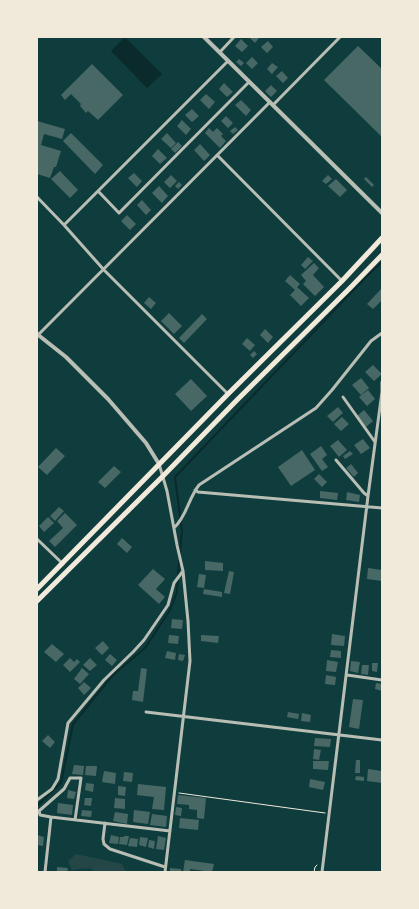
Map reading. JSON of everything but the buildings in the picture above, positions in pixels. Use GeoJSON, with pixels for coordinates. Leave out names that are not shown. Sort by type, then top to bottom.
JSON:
{"type":"FeatureCollection","features":[{"type":"Feature","properties":{"kind":"highway"},"geometry":{"type":"LineString","coordinates":[[37,589],[228,394],[342,281],[382,238]]}},
{"type":"Feature","properties":{"kind":"highway"},"geometry":{"type":"LineString","coordinates":[[37,601],[382,255]]}},
{"type":"Feature","properties":{"kind":"street"},"geometry":{"type":"LineString","coordinates":[[204,37],[382,213]]}},
{"type":"Feature","properties":{"kind":"street"},"geometry":{"type":"LineString","coordinates":[[220,52],[234,37]]}},
{"type":"Feature","properties":{"kind":"street"},"geometry":{"type":"LineString","coordinates":[[165,872],[190,660],[183,571],[167,491],[160,464],[146,443],[108,399],[66,357],[38,335],[217,155],[340,37]]}},
{"type":"Feature","properties":{"kind":"street"},"geometry":{"type":"LineString","coordinates":[[64,225],[228,61]]}},
{"type":"Feature","properties":{"kind":"street"},"geometry":{"type":"LineString","coordinates":[[98,191],[119,212],[249,82]]}},
{"type":"Feature","properties":{"kind":"street"},"geometry":{"type":"LineString","coordinates":[[217,155],[342,281]]}},
{"type":"Feature","properties":{"kind":"street"},"geometry":{"type":"LineString","coordinates":[[37,197],[104,270],[228,394]]}},
{"type":"Feature","properties":{"kind":"street"},"geometry":{"type":"LineString","coordinates":[[174,528],[180,523],[195,490],[199,485],[316,408],[371,341],[382,333]]}},
{"type":"Feature","properties":{"kind":"street"},"geometry":{"type":"LineString","coordinates":[[321,872],[330,813],[382,382]]}},
{"type":"Feature","properties":{"kind":"street"},"geometry":{"type":"LineString","coordinates":[[343,397],[375,442]]}},
{"type":"Feature","properties":{"kind":"street"},"geometry":{"type":"LineString","coordinates":[[336,460],[368,496]]}},
{"type":"Feature","properties":{"kind":"street"},"geometry":{"type":"LineString","coordinates":[[195,490],[198,492],[382,508]]}},
{"type":"Feature","properties":{"kind":"street"},"geometry":{"type":"LineString","coordinates":[[37,538],[63,564]]}},
{"type":"Feature","properties":{"kind":"street"},"geometry":{"type":"LineString","coordinates":[[37,800],[52,788],[58,779],[68,724],[104,680],[144,640],[168,605],[174,583],[183,571]]}},
{"type":"Feature","properties":{"kind":"street"},"geometry":{"type":"LineString","coordinates":[[346,675],[382,680]]}},
{"type":"Feature","properties":{"kind":"street"},"geometry":{"type":"LineString","coordinates":[[146,712],[382,740]]}},
{"type":"Feature","properties":{"kind":"street"},"geometry":{"type":"LineString","coordinates":[[75,820],[81,778],[70,778],[64,789],[39,811],[40,815],[51,818],[170,831]]}},
{"type":"Feature","properties":{"kind":"street"},"geometry":{"type":"LineString","coordinates":[[45,872],[51,818]]}},
{"type":"Feature","properties":{"kind":"street"},"geometry":{"type":"LineString","coordinates":[[105,823],[103,839],[104,844],[110,849],[165,867]]}},
{"type":"Feature","properties":{"kind":"path"},"geometry":{"type":"LineString","coordinates":[[175,792],[330,813]]}},
{"type":"Feature","properties":{"kind":"shaded area"},"geometry":{"type":"Polygon","coordinates":[[[125,37],[162,74],[147,88],[111,51],[125,37]]]}},
{"type":"Feature","properties":{"kind":"shaded area"},"geometry":{"type":"Polygon","coordinates":[[[76,854],[122,864],[126,872],[95,872],[90,868],[72,870],[68,861],[76,854]]]}},
{"type":"Feature","properties":{"kind":"waterway"},"geometry":{"type":"LineString","coordinates":[[180,554],[182,531],[175,477],[382,262]]}},
{"type":"Feature","properties":{"kind":"waterway"},"geometry":{"type":"LineString","coordinates":[[37,806],[61,783],[73,724],[113,675],[145,648],[170,610],[177,592],[179,561]]}}]}
